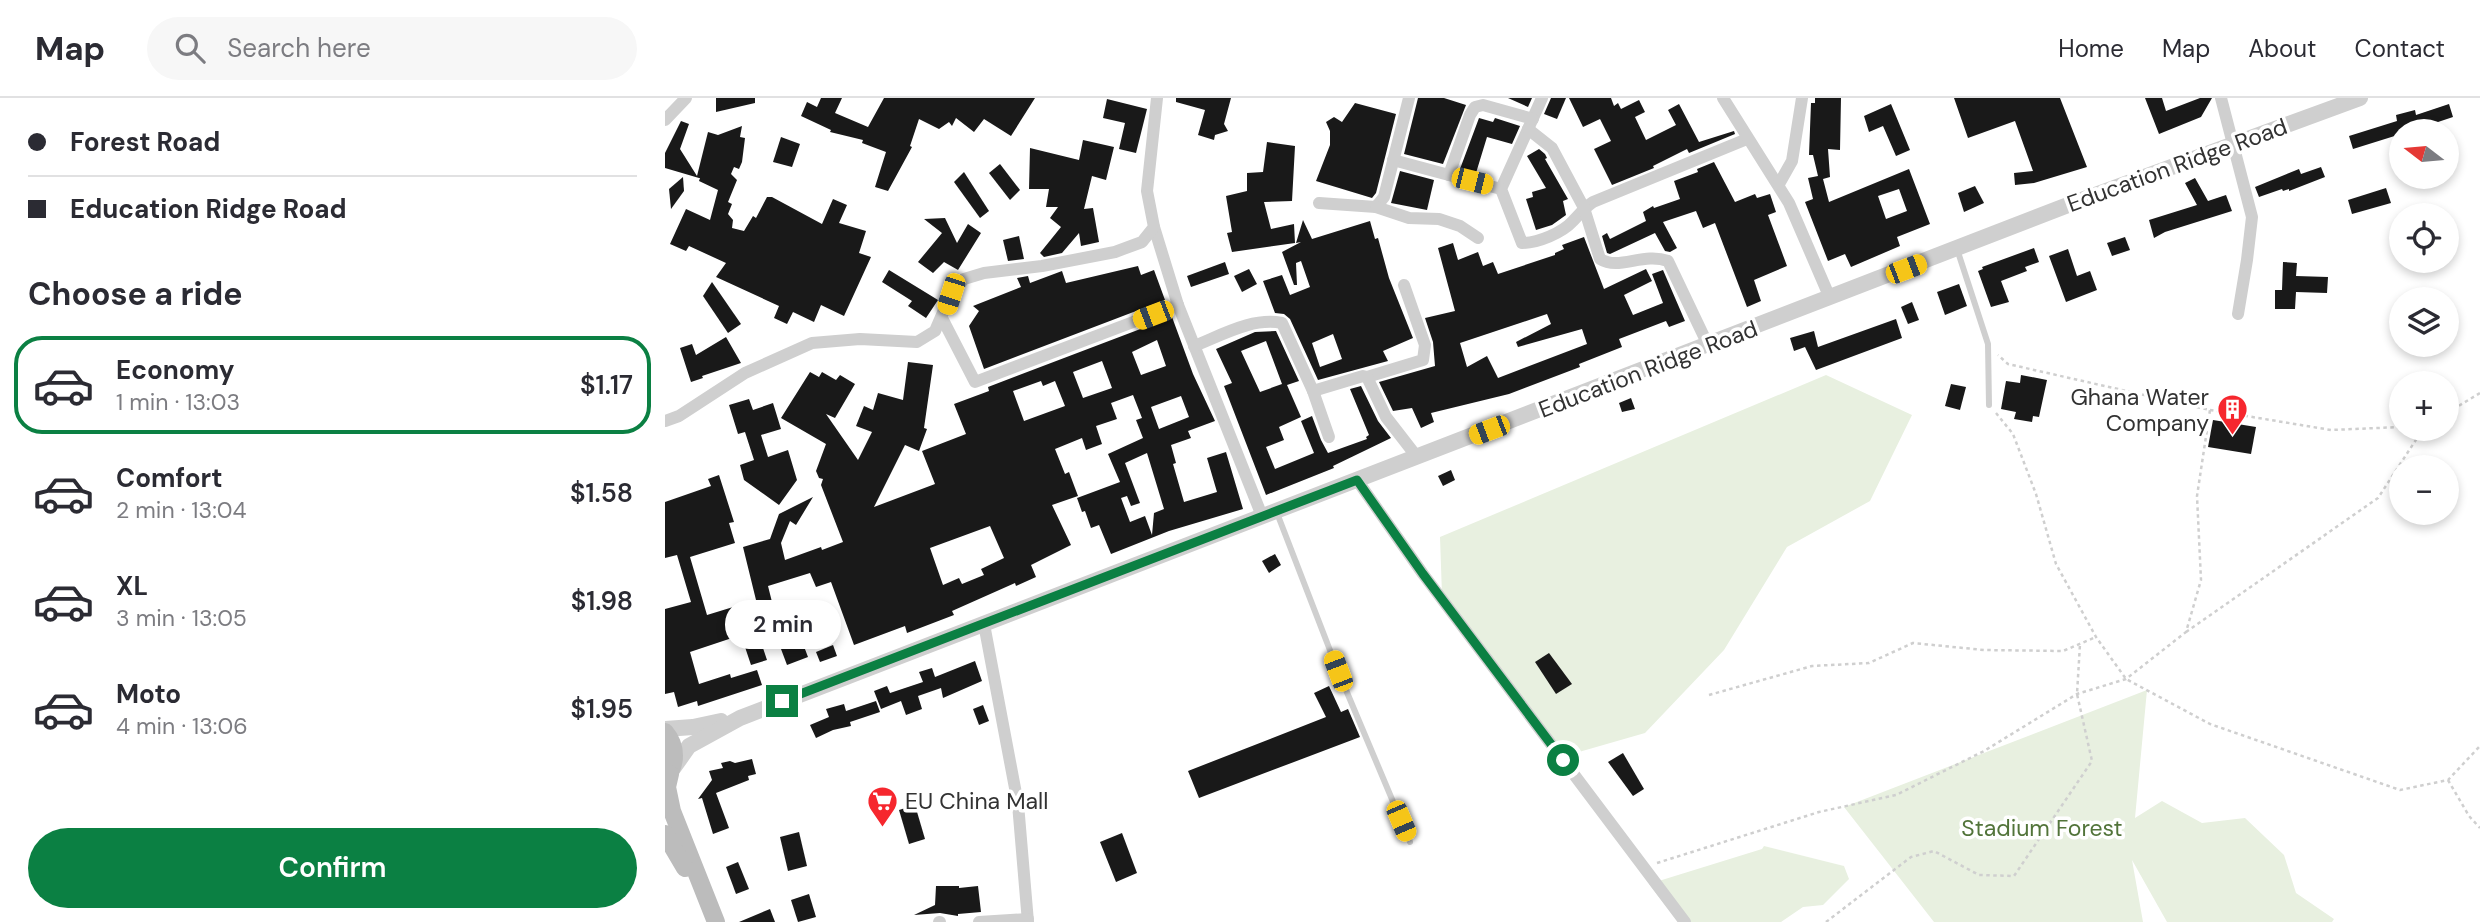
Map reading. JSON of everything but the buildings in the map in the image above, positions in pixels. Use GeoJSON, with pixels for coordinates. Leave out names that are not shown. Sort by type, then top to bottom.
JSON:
{"type":"FeatureCollection","features":[{"type":"Feature","properties":{"kind":"main road"},"geometry":{"type":"LineString","coordinates":[[665,730],[675,758],[667,787],[672,811],[716,922]]}},
{"type":"Feature","properties":{"kind":"main road"},"geometry":{"type":"LineString","coordinates":[[665,834],[704,897]]}},
{"type":"Feature","properties":{"kind":"street"},"geometry":{"type":"LineString","coordinates":[[665,120],[686,98]]}},
{"type":"Feature","properties":{"kind":"street"},"geometry":{"type":"LineString","coordinates":[[1157,98],[1147,191],[1153,227],[1178,305],[1269,513]]}},
{"type":"Feature","properties":{"kind":"street"},"geometry":{"type":"LineString","coordinates":[[1376,207],[1384,197],[1409,98]]}},
{"type":"Feature","properties":{"kind":"street"},"geometry":{"type":"LineString","coordinates":[[1542,98],[1501,189],[1522,243],[1532,242],[1562,230],[1584,208],[1747,139]]}},
{"type":"Feature","properties":{"kind":"street"},"geometry":{"type":"LineString","coordinates":[[1723,98],[1747,139],[1779,184],[1830,298]]}},
{"type":"Feature","properties":{"kind":"street"},"geometry":{"type":"LineString","coordinates":[[1779,184],[1792,161],[1802,98]]}},
{"type":"Feature","properties":{"kind":"street"},"geometry":{"type":"LineString","coordinates":[[2221,98],[2252,218],[2248,260],[2238,314]]}},
{"type":"Feature","properties":{"kind":"street","name":"Education Ridge Road"},"geometry":{"type":"LineString","coordinates":[[669,774],[689,746],[740,718],[2081,200],[2360,98]]}},
{"type":"Feature","properties":{"kind":"street"},"geometry":{"type":"LineString","coordinates":[[1449,175],[1475,107],[1483,105],[1531,124],[1552,148],[1584,208],[1600,260],[1610,265],[1652,257],[1668,261],[1708,345]]}},
{"type":"Feature","properties":{"kind":"street"},"geometry":{"type":"LineString","coordinates":[[1393,160],[1501,189]]}},
{"type":"Feature","properties":{"kind":"street"},"geometry":{"type":"LineString","coordinates":[[1319,204],[1376,207],[1409,218],[1439,219],[1459,226],[1478,239]]}},
{"type":"Feature","properties":{"kind":"street"},"geometry":{"type":"LineString","coordinates":[[665,421],[679,416],[745,373],[812,343],[860,339],[917,342],[935,331],[951,294],[964,279],[984,273],[1042,266],[1115,252],[1142,242],[1153,227]]}},
{"type":"Feature","properties":{"kind":"street"},"geometry":{"type":"LineString","coordinates":[[1313,391],[1423,360],[1425,345],[1404,285]]}},
{"type":"Feature","properties":{"kind":"street"},"geometry":{"type":"LineString","coordinates":[[942,318],[975,382],[1178,305]]}},
{"type":"Feature","properties":{"kind":"street"},"geometry":{"type":"LineString","coordinates":[[1195,346],[1252,324],[1269,320],[1282,323],[1313,391],[1329,438]]}},
{"type":"Feature","properties":{"kind":"street"},"geometry":{"type":"LineString","coordinates":[[1367,377],[1386,417],[1417,457]]}},
{"type":"Feature","properties":{"kind":"street"},"geometry":{"type":"LineString","coordinates":[[1357,480],[1423,574],[1685,922]]}},
{"type":"Feature","properties":{"kind":"street"},"geometry":{"type":"LineString","coordinates":[[979,922],[1028,920],[1018,804],[984,624]]}},
{"type":"Feature","properties":{"kind":"street","name":"Education Ridge Road"},"geometry":{"type":"LineString","coordinates":[[665,730],[740,718]]}},
{"type":"Feature","properties":{"kind":"lane"},"geometry":{"type":"LineString","coordinates":[[1957,249],[1988,344],[1989,405]]}},
{"type":"Feature","properties":{"kind":"lane"},"geometry":{"type":"LineString","coordinates":[[1269,513],[1410,842]]}},
{"type":"Feature","properties":{"kind":"path"},"geometry":{"type":"LineString","coordinates":[[1988,344],[2008,364],[2210,410],[2331,430],[2389,428]]}},
{"type":"Feature","properties":{"kind":"path"},"geometry":{"type":"LineString","coordinates":[[2459,406],[2480,393]]}},
{"type":"Feature","properties":{"kind":"path"},"geometry":{"type":"LineString","coordinates":[[1989,405],[2013,434],[2036,494],[2056,564],[2095,637],[2126,679],[2210,724],[2400,790],[2448,780],[2480,746]]}},
{"type":"Feature","properties":{"kind":"path"},"geometry":{"type":"LineString","coordinates":[[2186,632],[2201,580],[2197,496],[2210,410]]}},
{"type":"Feature","properties":{"kind":"path"},"geometry":{"type":"LineString","coordinates":[[1644,867],[1819,812],[1896,795],[1984,751],[2077,694],[2126,679],[2186,632],[2378,498],[2415,441]]}},
{"type":"Feature","properties":{"kind":"path"},"geometry":{"type":"LineString","coordinates":[[1709,695],[1812,666],[1868,663],[1913,643],[1984,650],[2063,652],[2095,637]]}},
{"type":"Feature","properties":{"kind":"path"},"geometry":{"type":"LineString","coordinates":[[1826,922],[1911,857],[1934,851],[1979,875],[2014,876],[2092,761],[2077,694],[2080,644]]}},
{"type":"Feature","properties":{"kind":"path"},"geometry":{"type":"LineString","coordinates":[[2448,780],[2469,816],[2480,828]]}},
{"type":"Feature","properties":{"kind":"green space"},"geometry":{"type":"Polygon","coordinates":[[[1826,375],[1912,415],[1870,501],[1787,547],[1724,650],[1645,733],[1565,756],[1442,595],[1440,537],[1826,375]]]}},
{"type":"Feature","properties":{"kind":"green space","name":"Stadium Forest"},"geometry":{"type":"Polygon","coordinates":[[[2147,690],[2135,818],[2162,801],[2202,823],[2245,818],[2284,855],[2296,893],[2334,919],[2332,922],[2167,922],[2132,860],[2143,922],[1934,922],[1844,807],[2147,690]]]}},
{"type":"Feature","properties":{"kind":"green space"},"geometry":{"type":"Polygon","coordinates":[[[1764,846],[1844,866],[1849,879],[1823,905],[1803,907],[1781,922],[1678,922],[1649,884],[1762,849],[1764,846]]]}},
{"type":"Feature","properties":{"kind":"place","name":"Ghana Water Company"},"geometry":{"type":"Point","coordinates":[2232,437]}},
{"type":"Feature","properties":{"kind":"place","name":"EU China Mall"},"geometry":{"type":"Point","coordinates":[882,828]}},
{"type":"Feature","properties":{"kind":"route"},"geometry":{"type":"LineString","coordinates":[[782,701],[853,676],[1357,480],[1423,574],[1563,760]]}}]}
